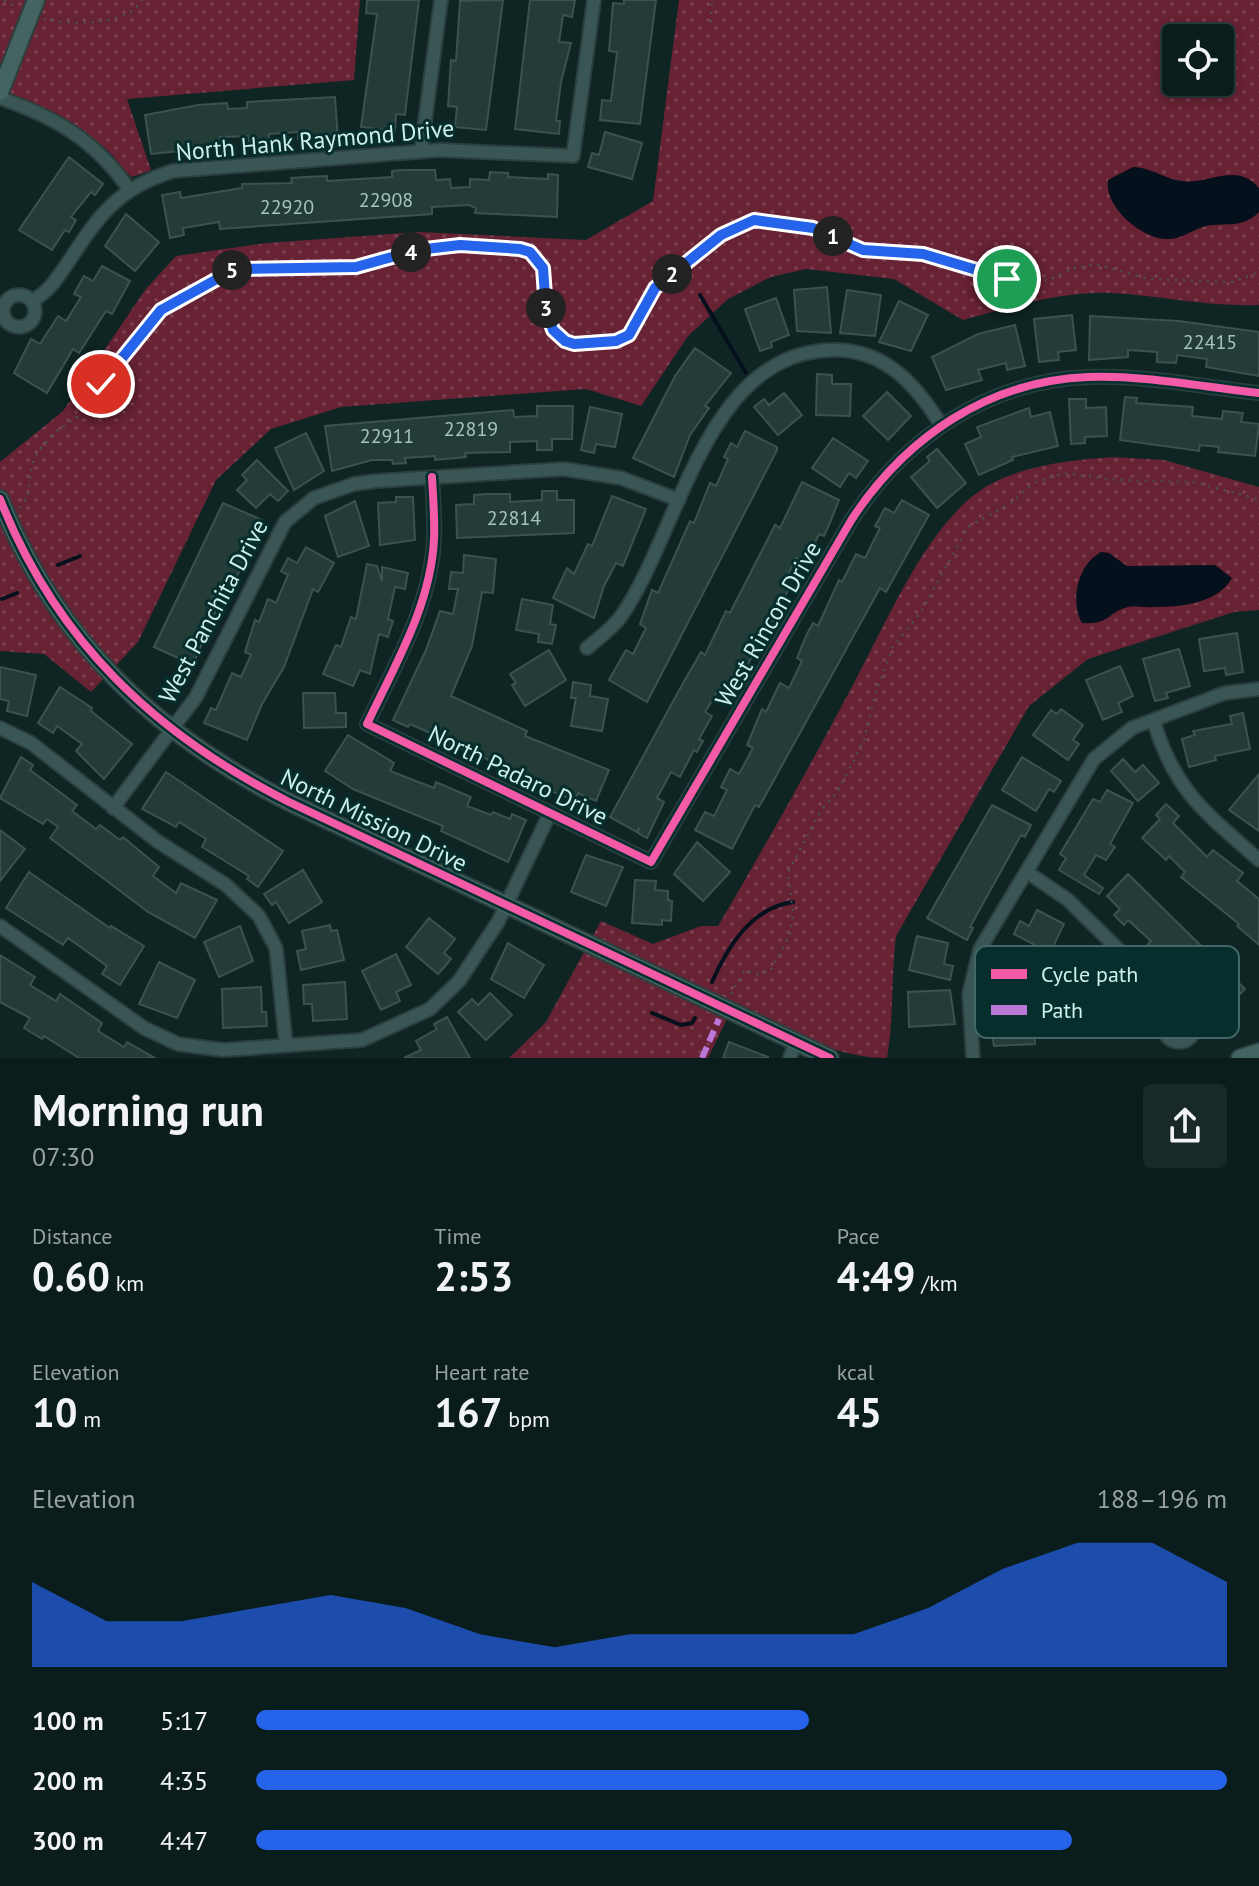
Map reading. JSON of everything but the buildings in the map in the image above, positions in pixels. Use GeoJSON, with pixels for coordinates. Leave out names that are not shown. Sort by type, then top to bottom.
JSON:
{"type":"FeatureCollection","features":[{"type":"Feature","properties":{"kind":"street"},"geometry":{"type":"LineString","coordinates":[[0,92],[36,0]]}},
{"type":"Feature","properties":{"kind":"street"},"geometry":{"type":"LineString","coordinates":[[421,151],[441,0]]}},
{"type":"Feature","properties":{"kind":"street","name":"North Hank Raymond Drive"},"geometry":{"type":"LineString","coordinates":[[129,189],[173,171],[421,151],[476,149],[573,156],[594,0]]}},
{"type":"Feature","properties":{"kind":"street"},"geometry":{"type":"LineString","coordinates":[[0,98],[67,126],[100,154],[129,189],[101,215],[48,292],[32,301]]}},
{"type":"Feature","properties":{"kind":"street"},"geometry":{"type":"LineString","coordinates":[[587,648],[622,615],[679,500],[739,393],[767,367],[795,355],[846,350],[879,359],[916,388],[941,425]]}},
{"type":"Feature","properties":{"kind":"street","name":"West Rincon Drive"},"geometry":{"type":"LineString","coordinates":[[651,862],[865,500],[892,466],[941,425],[1008,391],[1068,379],[1114,378],[1259,393]]}},
{"type":"Feature","properties":{"kind":"street","name":"West Panchita Drive"},"geometry":{"type":"LineString","coordinates":[[113,808],[205,683],[268,550],[285,522],[314,498],[337,489],[376,481],[564,469],[621,478],[679,500]]}},
{"type":"Feature","properties":{"kind":"street","name":"North Padaro Drive"},"geometry":{"type":"LineString","coordinates":[[432,477],[434,540],[426,590],[412,630],[367,724],[651,862]]}},
{"type":"Feature","properties":{"kind":"street","name":"North Mission Drive"},"geometry":{"type":"LineString","coordinates":[[0,499],[13,533],[62,615],[120,685],[172,731],[247,781],[506,905],[792,1051],[830,1058]]}},
{"type":"Feature","properties":{"kind":"street"},"geometry":{"type":"LineString","coordinates":[[982,946],[1094,759],[1119,736],[1225,693],[1259,689]]}},
{"type":"Feature","properties":{"kind":"street"},"geometry":{"type":"LineString","coordinates":[[1154,722],[1163,751],[1183,788],[1202,810],[1259,860]]}},
{"type":"Feature","properties":{"kind":"street"},"geometry":{"type":"LineString","coordinates":[[0,728],[31,743],[113,808],[226,885],[259,916],[276,948],[286,1045]]}},
{"type":"Feature","properties":{"kind":"street"},"geometry":{"type":"LineString","coordinates":[[0,926],[162,1038],[206,1049],[362,1040],[430,1009],[477,957],[550,813]]}},
{"type":"Feature","properties":{"kind":"street"},"geometry":{"type":"LineString","coordinates":[[1027,872],[1078,909],[1115,946]]}},
{"type":"Feature","properties":{"kind":"street"},"geometry":{"type":"LineString","coordinates":[[973,1058],[969,994],[975,965]]}},
{"type":"Feature","properties":{"kind":"street"},"geometry":{"type":"LineString","coordinates":[[1240,1058],[1259,1052]]}},
{"type":"Feature","properties":{"kind":"path"},"geometry":{"type":"LineString","coordinates":[[4,0],[19,10]]}},
{"type":"Feature","properties":{"kind":"path"},"geometry":{"type":"LineString","coordinates":[[42,18],[61,23],[106,19],[132,13],[142,0]]}},
{"type":"Feature","properties":{"kind":"path"},"geometry":{"type":"LineString","coordinates":[[711,22],[712,0]]}},
{"type":"Feature","properties":{"kind":"path"},"geometry":{"type":"LineString","coordinates":[[18,510],[28,496],[32,464],[39,450],[54,433],[80,415],[149,321],[185,294],[235,269],[356,267],[417,250],[460,245],[520,249],[530,252],[543,268],[546,309],[553,330],[565,341],[574,344],[616,341],[629,335],[655,288],[721,235],[754,220],[813,228],[863,250],[923,254],[1018,280],[1048,280],[1075,268],[1096,264],[1148,279],[1233,282],[1259,272]]}},
{"type":"Feature","properties":{"kind":"path"},"geometry":{"type":"LineString","coordinates":[[728,998],[745,970],[759,975],[770,971],[790,935],[793,902],[788,872],[820,812],[838,791],[864,740],[874,698],[893,647],[922,610],[968,527],[1011,503],[1034,483],[1064,473],[1117,480],[1192,482],[1259,499]]}},
{"type":"Feature","properties":{"kind":"shaded area"},"geometry":{"type":"Polygon","coordinates":[[[0,0],[360,0],[354,80],[127,99],[151,170],[132,177],[110,152],[69,122],[0,89],[0,0]]]}},
{"type":"Feature","properties":{"kind":"shaded area"},"geometry":{"type":"Polygon","coordinates":[[[679,0],[1259,0],[1259,305],[1094,293],[1036,301],[963,320],[894,279],[806,269],[771,277],[728,299],[688,336],[641,406],[586,389],[341,407],[271,429],[216,480],[138,642],[91,692],[44,654],[0,651],[0,462],[63,411],[145,290],[176,256],[267,243],[419,232],[586,240],[653,201],[679,0]]]}},
{"type":"Feature","properties":{"kind":"shaded area"},"geometry":{"type":"Polygon","coordinates":[[[1112,457],[1164,460],[1259,487],[1259,610],[1234,612],[1088,659],[1029,706],[896,936],[887,1058],[867,1057],[827,1047],[734,1004],[708,1058],[509,1058],[546,1022],[601,921],[653,944],[701,926],[718,926],[805,774],[919,561],[950,518],[968,500],[1000,480],[1036,467],[1112,457]]]}},
{"type":"Feature","properties":{"kind":"water"},"geometry":{"type":"Polygon","coordinates":[[[1133,167],[1181,181],[1241,176],[1259,188],[1259,212],[1240,223],[1206,226],[1175,238],[1149,235],[1119,212],[1108,191],[1108,180],[1133,167]]]}},
{"type":"Feature","properties":{"kind":"water"},"geometry":{"type":"Polygon","coordinates":[[[1101,552],[1109,553],[1127,566],[1215,565],[1232,578],[1208,599],[1175,606],[1131,606],[1098,622],[1082,623],[1078,614],[1078,584],[1086,565],[1101,552]]]}},
{"type":"Feature","properties":{"kind":"waterway"},"geometry":{"type":"LineString","coordinates":[[700,295],[746,373]]}},
{"type":"Feature","properties":{"kind":"waterway"},"geometry":{"type":"LineString","coordinates":[[58,565],[80,556]]}},
{"type":"Feature","properties":{"kind":"waterway"},"geometry":{"type":"LineString","coordinates":[[2,599],[17,593]]}},
{"type":"Feature","properties":{"kind":"waterway"},"geometry":{"type":"LineString","coordinates":[[712,982],[734,942],[753,920],[778,906],[793,902]]}},
{"type":"Feature","properties":{"kind":"waterway"},"geometry":{"type":"LineString","coordinates":[[652,1013],[681,1025],[692,1023],[695,1018]]}},
{"type":"Feature","properties":{"kind":"marked path"},"geometry":{"type":"LineString","coordinates":[[702,1058],[719,1019]]}},
{"type":"Feature","properties":{"kind":"cycle path"},"geometry":{"type":"LineString","coordinates":[[432,477],[434,539],[426,587],[410,634],[367,724],[651,862],[852,519],[898,463],[924,439],[984,402],[1017,389],[1051,381],[1088,377],[1131,378],[1259,393]]}},
{"type":"Feature","properties":{"kind":"cycle path"},"geometry":{"type":"LineString","coordinates":[[0,499],[23,550],[50,597],[81,639],[115,678],[153,714],[195,746],[289,802],[830,1058]]}},
{"type":"Feature","properties":{"kind":"route"},"geometry":{"type":"LineString","coordinates":[[101,384],[161,310],[221,274],[235,269],[356,267],[417,250],[473,244],[520,249],[530,252],[543,268],[548,322],[558,337],[574,344],[610,342],[629,335],[655,288],[721,235],[744,221],[765,219],[813,228],[863,250],[923,254],[1007,279]]}}]}
